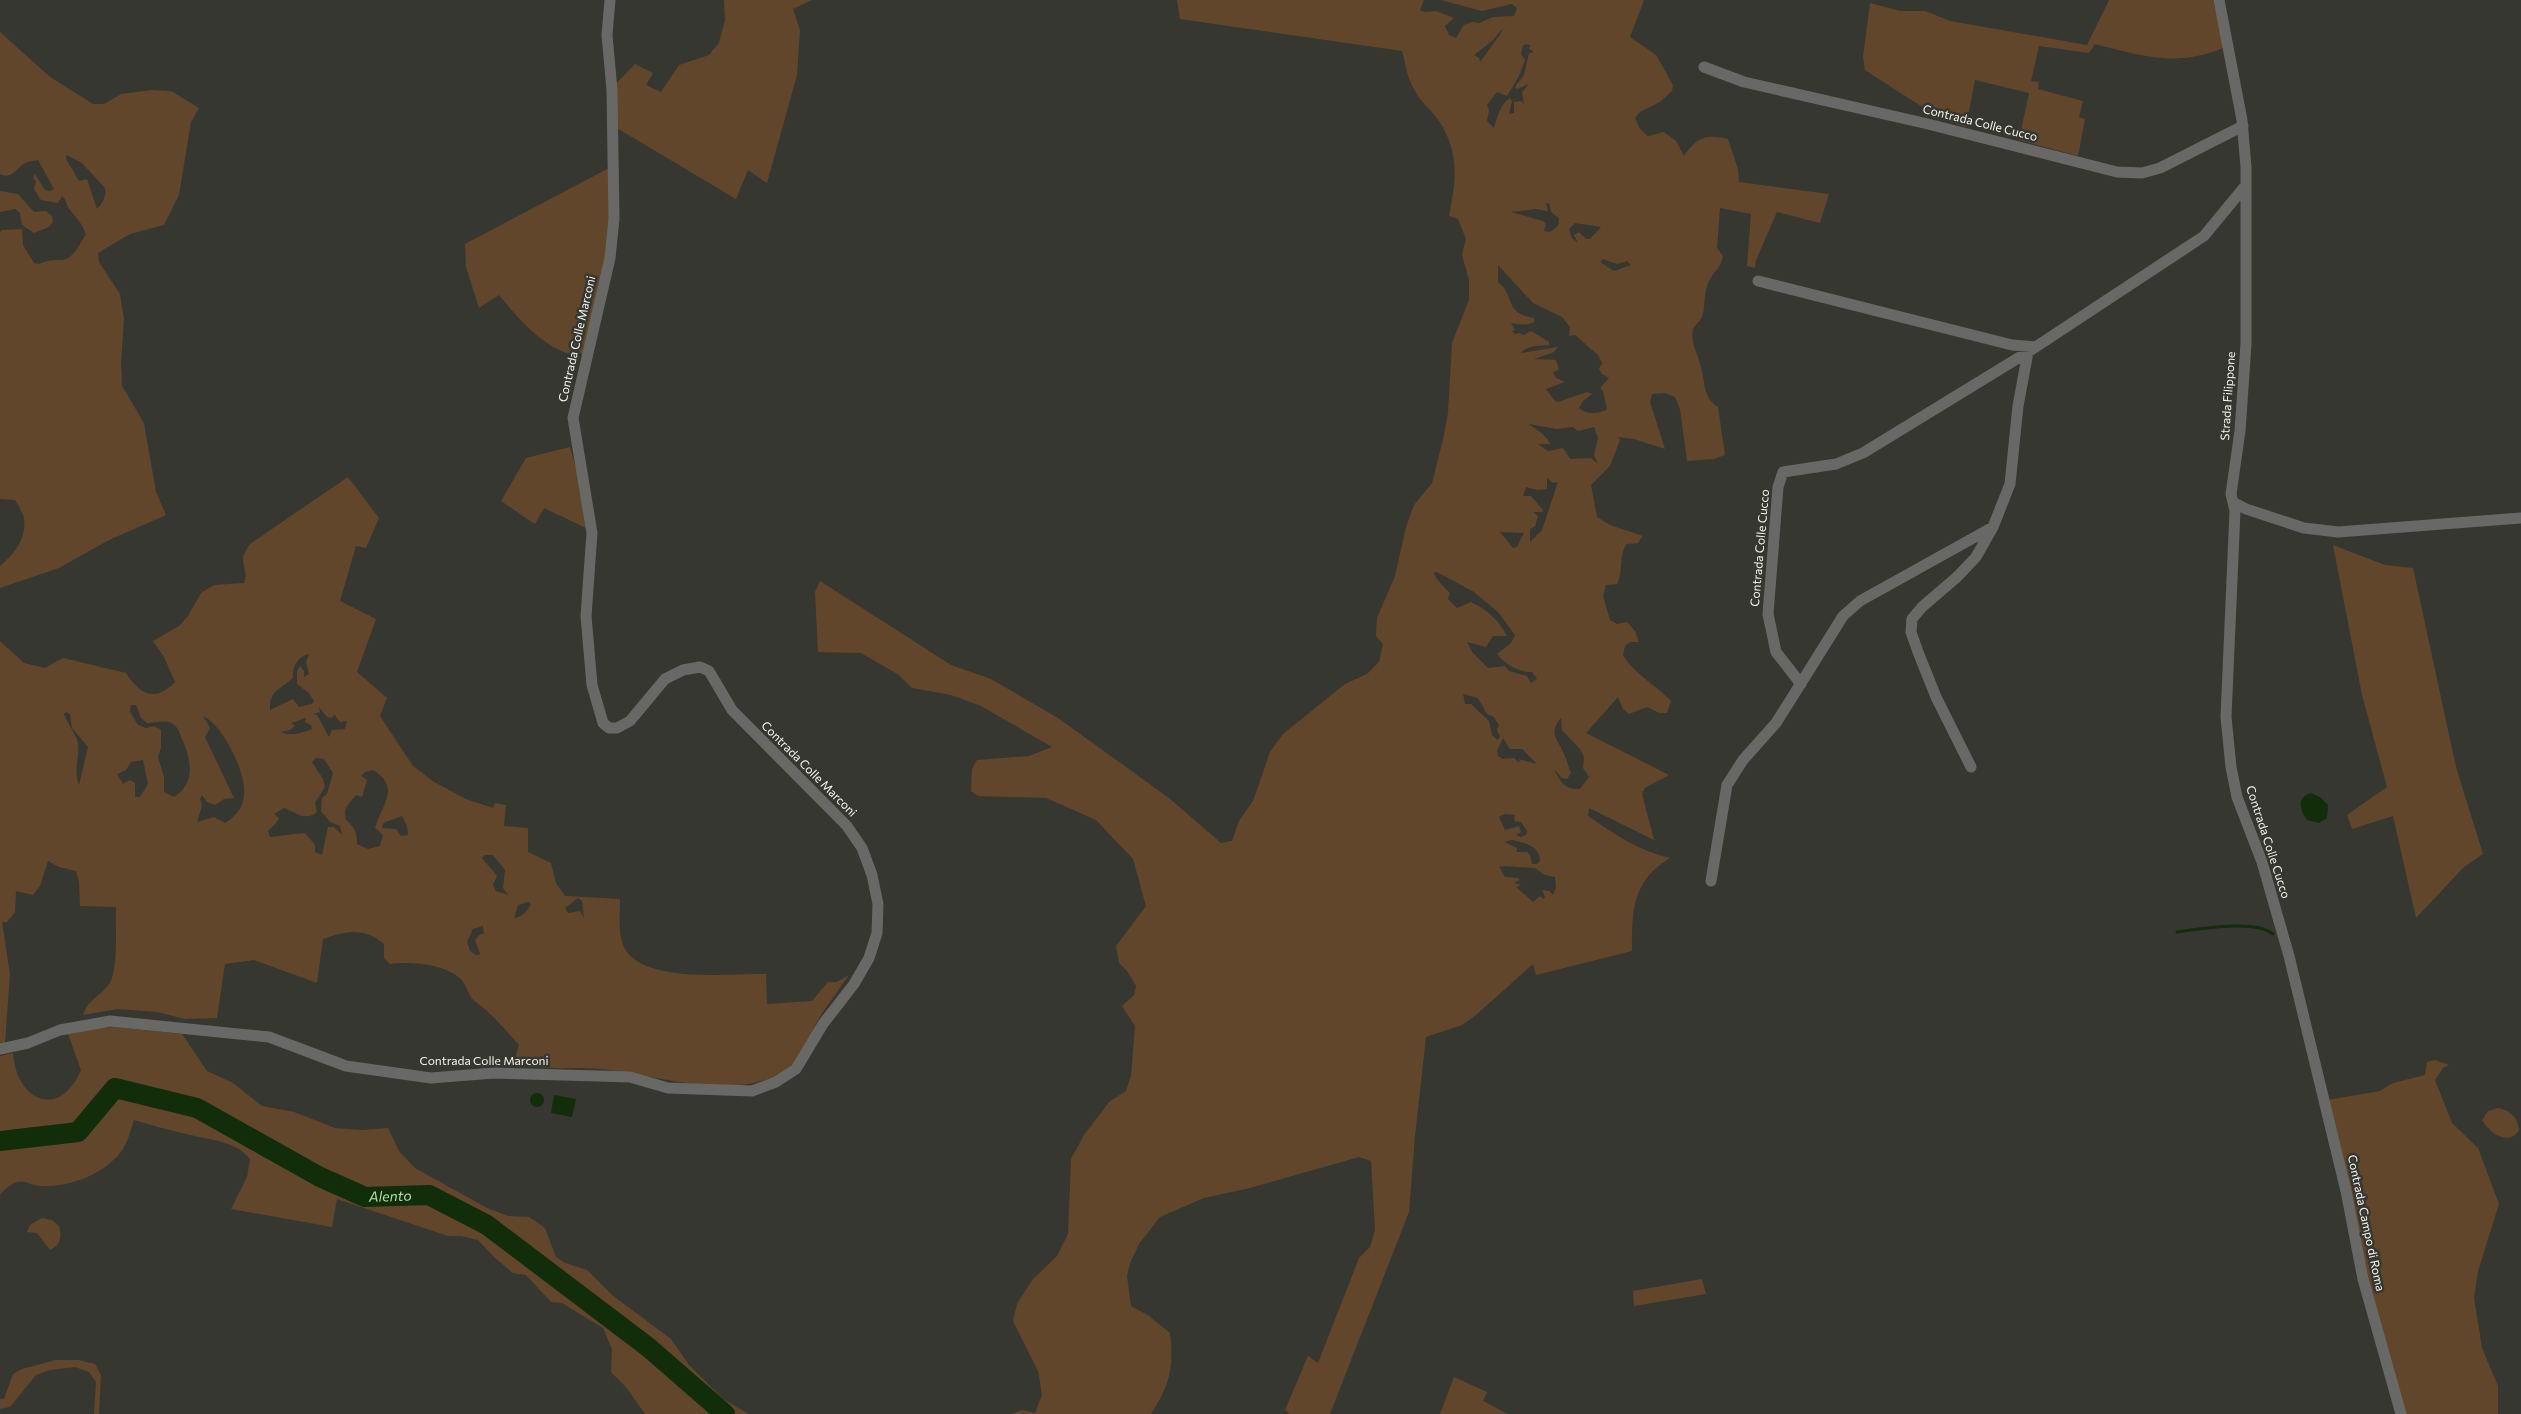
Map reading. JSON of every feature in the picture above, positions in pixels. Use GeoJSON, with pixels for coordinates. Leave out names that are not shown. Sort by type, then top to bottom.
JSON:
{"type":"FeatureCollection","features":[{"type":"Feature","properties":{"kind":"street","name":"Contrada Colle Marconi"},"geometry":{"type":"LineString","coordinates":[[0,1049],[28,1043],[60,1030],[110,1021],[269,1038],[346,1066],[431,1078],[494,1073],[630,1077],[668,1088],[752,1090],[776,1082],[796,1069],[823,1024],[854,984],[869,958],[877,933],[878,904],[872,875],[862,848],[847,826],[732,710],[709,671],[700,667],[683,670],[665,679],[630,721],[617,728],[609,728],[603,723],[592,685],[586,616],[592,533],[573,418],[610,258],[614,219],[612,90],[607,35],[610,0]]}},
{"type":"Feature","properties":{"kind":"street","name":"Strada Filippone"},"geometry":{"type":"LineString","coordinates":[[2219,0],[2243,126],[2246,185],[2246,344],[2240,432],[2231,494],[2233,502]]}},
{"type":"Feature","properties":{"kind":"street","name":"Contrada Colle Cucco"},"geometry":{"type":"LineString","coordinates":[[1704,67],[1744,82],[1938,127],[2117,172],[2142,173],[2160,168],[2243,126]]}},
{"type":"Feature","properties":{"kind":"street","name":"Contrada Colle Cucco"},"geometry":{"type":"LineString","coordinates":[[1801,684],[1776,652],[1768,614],[1778,487],[1784,472],[1836,464],[1863,452],[2032,350],[2204,236],[2246,185]]}},
{"type":"Feature","properties":{"kind":"street"},"geometry":{"type":"LineString","coordinates":[[1758,281],[2032,350],[2018,406],[2010,484],[1993,527],[1976,557],[1957,577],[1922,607],[1912,619],[1911,632],[1936,697],[1971,766]]}},
{"type":"Feature","properties":{"kind":"street","name":"Contrada Colle Cucco"},"geometry":{"type":"LineString","coordinates":[[2233,502],[2235,521],[2226,717],[2231,768],[2237,797],[2262,862],[2289,956],[2309,1038]]}},
{"type":"Feature","properties":{"kind":"street"},"geometry":{"type":"LineString","coordinates":[[2233,502],[2246,510],[2304,528],[2338,532],[2521,518]]}},
{"type":"Feature","properties":{"kind":"street"},"geometry":{"type":"LineString","coordinates":[[1711,880],[1727,785],[1743,760],[1776,723],[1843,616],[1860,601],[1993,527]]}},
{"type":"Feature","properties":{"kind":"street","name":"Contrada Campo di Roma"},"geometry":{"type":"LineString","coordinates":[[2309,1038],[2346,1191],[2363,1279],[2401,1414]]}},
{"type":"Feature","properties":{"kind":"shaded area"},"geometry":{"type":"Polygon","coordinates":[[[724,0],[812,0],[793,9],[800,30],[797,75],[767,183],[748,170],[736,199],[615,127],[614,86],[635,64],[653,73],[646,85],[661,92],[679,65],[709,55],[719,43],[725,20],[724,0]]]}},
{"type":"Feature","properties":{"kind":"shaded area"},"geometry":{"type":"Polygon","coordinates":[[[1177,0],[1424,0],[1420,10],[1424,12],[1436,11],[1454,18],[1445,26],[1449,35],[1456,38],[1464,25],[1472,22],[1479,23],[1493,17],[1514,16],[1517,8],[1512,4],[1482,11],[1441,0],[1644,0],[1630,37],[1656,55],[1673,85],[1672,91],[1660,102],[1640,112],[1635,118],[1640,129],[1648,136],[1664,132],[1676,141],[1684,156],[1693,145],[1703,138],[1728,139],[1738,169],[1739,182],[1829,194],[1820,223],[1777,212],[1756,260],[1755,268],[1747,266],[1751,214],[1720,208],[1717,248],[1723,256],[1708,284],[1702,317],[1693,329],[1692,334],[1705,389],[1710,399],[1718,407],[1725,455],[1714,459],[1687,461],[1680,409],[1675,397],[1665,393],[1652,394],[1650,402],[1665,449],[1634,439],[1618,437],[1620,440],[1610,466],[1591,485],[1597,517],[1610,525],[1643,536],[1638,543],[1627,544],[1624,548],[1617,584],[1606,585],[1603,596],[1610,620],[1617,624],[1627,622],[1635,631],[1639,642],[1630,642],[1625,646],[1623,655],[1633,668],[1671,701],[1667,713],[1659,713],[1647,707],[1629,714],[1623,709],[1618,697],[1586,733],[1669,775],[1645,788],[1642,794],[1654,840],[1589,808],[1588,816],[1637,846],[1670,858],[1648,876],[1641,887],[1634,910],[1632,951],[1536,975],[1533,964],[1476,1015],[1462,1025],[1426,1037],[1409,1212],[1330,1414],[1290,1414],[1285,1410],[1308,1356],[1318,1363],[1359,1258],[1370,1247],[1375,1230],[1371,1161],[1359,1157],[1250,1188],[1204,1198],[1160,1217],[1139,1244],[1130,1263],[1127,1276],[1131,1306],[1149,1316],[1170,1333],[1171,1366],[1169,1375],[1163,1394],[1151,1414],[1012,1414],[1022,1410],[1035,1413],[1042,1395],[1038,1371],[1013,1321],[1017,1304],[1033,1279],[1057,1256],[1068,1234],[1071,1159],[1084,1135],[1109,1102],[1126,1091],[1131,1076],[1135,1026],[1122,1006],[1134,995],[1136,986],[1127,971],[1119,963],[1116,946],[1146,906],[1133,859],[1096,820],[1046,798],[978,796],[971,791],[972,769],[977,760],[1029,756],[1052,747],[981,706],[951,695],[912,688],[899,675],[861,653],[818,652],[815,592],[820,581],[951,665],[991,679],[1058,718],[1169,798],[1221,843],[1232,841],[1239,821],[1253,801],[1270,752],[1283,734],[1345,684],[1367,674],[1379,662],[1383,644],[1376,636],[1377,618],[1395,576],[1406,527],[1414,505],[1432,483],[1448,413],[1452,343],[1469,300],[1469,280],[1462,255],[1466,239],[1458,219],[1449,216],[1454,179],[1453,156],[1450,144],[1439,121],[1420,99],[1412,86],[1402,51],[1180,19],[1177,0]],[[1503,28],[1492,41],[1474,55],[1479,58],[1480,62],[1503,28]],[[1526,44],[1523,46],[1521,54],[1525,60],[1519,76],[1507,96],[1497,92],[1487,105],[1489,110],[1487,121],[1494,128],[1501,108],[1510,98],[1512,101],[1509,114],[1514,113],[1514,102],[1521,101],[1524,104],[1522,92],[1529,84],[1517,89],[1515,87],[1524,75],[1529,53],[1534,52],[1529,49],[1530,45],[1526,44]],[[1549,203],[1546,204],[1548,211],[1535,209],[1511,212],[1543,221],[1546,224],[1544,231],[1550,232],[1558,226],[1559,218],[1551,212],[1549,203]],[[1575,223],[1569,229],[1572,238],[1578,243],[1574,235],[1579,232],[1586,239],[1590,239],[1601,227],[1575,223]],[[1603,259],[1600,262],[1614,271],[1631,265],[1627,261],[1617,264],[1603,259]],[[1498,265],[1498,282],[1507,293],[1511,303],[1518,312],[1524,316],[1534,318],[1534,322],[1529,324],[1511,323],[1515,330],[1512,331],[1515,334],[1524,335],[1531,331],[1549,342],[1549,345],[1530,347],[1521,353],[1558,347],[1554,352],[1534,359],[1556,360],[1559,370],[1553,372],[1556,378],[1565,382],[1546,389],[1554,400],[1558,402],[1587,392],[1592,394],[1583,401],[1579,408],[1585,412],[1593,413],[1607,409],[1603,391],[1600,388],[1609,378],[1602,374],[1599,369],[1602,363],[1598,355],[1575,335],[1569,336],[1570,327],[1562,317],[1533,303],[1498,265]],[[1529,424],[1550,444],[1538,444],[1548,451],[1563,448],[1570,459],[1591,458],[1598,464],[1594,455],[1598,438],[1594,427],[1578,431],[1573,427],[1557,429],[1529,424]],[[1547,478],[1547,489],[1537,490],[1526,487],[1523,496],[1531,496],[1543,510],[1542,512],[1533,512],[1538,516],[1535,526],[1530,529],[1530,542],[1542,530],[1558,482],[1553,483],[1547,478]],[[1500,532],[1513,548],[1517,547],[1524,533],[1500,532]],[[1437,572],[1433,573],[1450,593],[1448,599],[1457,608],[1471,602],[1487,612],[1504,630],[1507,636],[1493,636],[1486,647],[1467,642],[1472,652],[1488,668],[1505,666],[1509,671],[1527,676],[1531,683],[1537,679],[1532,672],[1512,667],[1497,654],[1511,643],[1515,635],[1499,613],[1474,592],[1437,572]],[[1463,694],[1465,704],[1471,704],[1489,721],[1492,735],[1497,740],[1500,737],[1497,730],[1499,725],[1494,717],[1487,714],[1478,698],[1463,694]],[[1561,718],[1554,732],[1571,773],[1567,779],[1562,778],[1554,769],[1558,778],[1567,787],[1580,789],[1589,777],[1583,768],[1584,757],[1580,749],[1562,730],[1561,718]],[[1503,738],[1497,751],[1498,756],[1503,759],[1514,758],[1518,762],[1521,762],[1518,759],[1537,764],[1522,749],[1510,749],[1503,738]],[[1505,814],[1499,817],[1505,830],[1519,826],[1521,832],[1516,835],[1521,837],[1526,835],[1527,831],[1521,822],[1514,821],[1515,815],[1505,814]],[[1512,840],[1504,842],[1517,848],[1517,852],[1527,852],[1530,855],[1532,864],[1537,864],[1540,861],[1537,852],[1531,846],[1512,840]],[[1499,867],[1505,877],[1518,878],[1520,880],[1514,883],[1521,885],[1516,887],[1533,902],[1540,896],[1543,899],[1545,897],[1542,890],[1549,891],[1553,895],[1556,888],[1555,877],[1545,875],[1535,868],[1499,867]]]}},
{"type":"Feature","properties":{"kind":"shaded area"},"geometry":{"type":"Polygon","coordinates":[[[2109,0],[2213,0],[2225,47],[2192,57],[2160,58],[2095,44],[2089,53],[2039,46],[2031,81],[2039,82],[2038,89],[2083,101],[2079,117],[2085,119],[2078,156],[2019,140],[2029,93],[1975,80],[1966,127],[1928,115],[1927,110],[1865,70],[1863,57],[1870,3],[1900,11],[1925,11],[1950,21],[2087,45],[2109,0]]]}},
{"type":"Feature","properties":{"kind":"shaded area"},"geometry":{"type":"Polygon","coordinates":[[[0,32],[50,77],[93,104],[104,104],[121,94],[152,90],[171,91],[199,108],[191,122],[179,195],[164,225],[130,234],[98,253],[99,262],[120,294],[124,319],[121,363],[122,386],[144,423],[156,492],[166,515],[109,540],[59,568],[0,588],[0,566],[15,551],[21,539],[24,525],[23,516],[15,500],[0,499],[0,232],[2,230],[22,229],[23,245],[34,263],[39,264],[67,259],[77,249],[86,234],[62,196],[58,203],[41,200],[34,189],[36,181],[33,178],[35,174],[45,190],[50,191],[54,189],[38,160],[25,163],[8,176],[0,174],[0,32]],[[67,155],[66,159],[79,181],[87,179],[97,209],[104,200],[105,188],[82,163],[67,155]]]}},
{"type":"Feature","properties":{"kind":"shaded area"},"geometry":{"type":"Polygon","coordinates":[[[609,168],[609,229],[606,256],[584,354],[563,352],[543,340],[519,319],[499,295],[479,308],[466,267],[465,244],[609,168]]]}},
{"type":"Feature","properties":{"kind":"shaded area"},"geometry":{"type":"Polygon","coordinates":[[[0,191],[18,194],[34,212],[46,211],[52,216],[53,222],[49,227],[34,233],[22,225],[20,213],[15,209],[0,212],[0,191]]]}},
{"type":"Feature","properties":{"kind":"shaded area"},"geometry":{"type":"Polygon","coordinates":[[[570,447],[579,479],[588,529],[544,508],[535,524],[501,501],[526,458],[570,447]]]}},
{"type":"Feature","properties":{"kind":"shaded area"},"geometry":{"type":"Polygon","coordinates":[[[348,477],[379,518],[366,548],[356,546],[340,601],[376,619],[357,672],[387,698],[380,716],[413,766],[434,782],[466,799],[493,808],[495,803],[506,805],[504,826],[528,828],[528,852],[551,863],[556,883],[565,896],[620,899],[620,928],[623,945],[632,958],[647,966],[687,974],[766,974],[767,1004],[812,1001],[828,982],[837,982],[849,975],[828,1004],[803,1051],[793,1064],[780,1074],[759,1082],[714,1086],[600,1069],[546,1068],[514,1062],[519,1045],[493,1017],[473,1000],[461,979],[437,967],[417,963],[390,964],[384,958],[384,944],[369,935],[355,932],[323,939],[317,983],[254,960],[225,964],[217,1018],[185,1019],[157,1012],[118,1009],[83,1015],[91,1001],[106,988],[112,977],[116,947],[116,907],[80,906],[79,882],[76,871],[59,867],[48,861],[40,886],[33,895],[16,891],[15,912],[7,922],[2,922],[10,974],[5,1043],[0,1044],[0,641],[24,663],[45,668],[63,658],[126,673],[137,687],[143,691],[149,694],[161,692],[175,682],[164,657],[153,641],[179,626],[188,616],[201,593],[214,585],[244,583],[243,560],[250,544],[348,477]],[[309,654],[301,657],[294,666],[293,678],[273,694],[270,710],[293,699],[299,707],[312,704],[314,701],[309,693],[297,684],[297,671],[300,666],[304,671],[304,677],[309,674],[306,662],[309,654]],[[131,705],[130,712],[138,725],[146,728],[154,726],[161,730],[161,748],[158,757],[164,777],[164,792],[174,797],[186,785],[189,778],[188,756],[183,741],[173,724],[164,721],[147,723],[141,718],[136,705],[131,705]],[[319,707],[320,712],[313,714],[317,715],[329,737],[332,730],[345,729],[347,721],[340,722],[334,714],[333,717],[328,718],[319,707]],[[66,712],[64,714],[78,743],[77,780],[79,785],[88,747],[72,728],[70,714],[66,712]],[[203,716],[210,728],[205,737],[234,798],[224,799],[215,805],[207,802],[202,795],[200,799],[202,806],[197,822],[214,817],[225,823],[238,811],[244,795],[242,775],[226,739],[211,721],[203,716]],[[306,718],[291,723],[295,726],[290,730],[281,732],[292,734],[312,729],[311,725],[305,722],[306,718]],[[316,758],[312,762],[323,779],[325,787],[315,803],[317,812],[313,815],[300,815],[284,808],[274,814],[279,818],[268,831],[270,837],[305,833],[315,845],[315,852],[322,855],[328,827],[334,827],[342,835],[340,826],[330,822],[321,811],[322,798],[327,794],[333,773],[324,759],[316,758]],[[143,760],[131,762],[126,770],[117,774],[123,784],[130,780],[135,783],[135,797],[140,797],[148,784],[143,760]],[[373,770],[365,772],[361,776],[367,780],[362,797],[356,795],[347,806],[345,812],[346,820],[356,833],[357,844],[368,849],[380,846],[383,835],[375,828],[385,804],[388,790],[382,777],[373,770]],[[402,816],[383,823],[382,828],[396,829],[401,836],[408,835],[407,826],[402,816]],[[484,855],[482,858],[497,876],[493,885],[496,891],[508,895],[503,888],[505,870],[493,855],[484,855]],[[578,898],[565,908],[568,913],[580,911],[584,918],[582,901],[578,898]],[[528,902],[518,905],[514,918],[520,916],[531,904],[528,902]],[[483,926],[473,929],[467,942],[470,951],[476,955],[480,954],[475,940],[480,934],[484,934],[483,926]]]}},
{"type":"Feature","properties":{"kind":"shaded area"},"geometry":{"type":"Polygon","coordinates":[[[2333,545],[2385,565],[2413,568],[2456,767],[2483,854],[2464,867],[2416,918],[2393,816],[2352,829],[2347,815],[2387,787],[2362,695],[2333,545]]]}},
{"type":"Feature","properties":{"kind":"shaded area"},"geometry":{"type":"Polygon","coordinates":[[[2311,793],[2321,798],[2328,805],[2327,818],[2319,823],[2307,820],[2301,808],[2303,798],[2311,793]]]}},
{"type":"Feature","properties":{"kind":"shaded area"},"geometry":{"type":"Polygon","coordinates":[[[114,1027],[182,1034],[207,1071],[233,1083],[262,1106],[294,1112],[335,1128],[362,1130],[388,1128],[399,1151],[415,1168],[487,1208],[508,1216],[529,1217],[545,1228],[556,1257],[565,1263],[587,1270],[612,1295],[671,1339],[689,1365],[723,1399],[749,1414],[645,1414],[626,1387],[611,1372],[612,1349],[603,1328],[562,1303],[551,1302],[526,1275],[513,1273],[478,1240],[461,1236],[448,1236],[337,1199],[332,1227],[231,1209],[247,1177],[250,1159],[229,1144],[134,1120],[123,1149],[100,1171],[80,1180],[59,1185],[40,1186],[20,1181],[8,1187],[0,1194],[0,1056],[13,1053],[16,1069],[22,1083],[30,1092],[40,1098],[51,1099],[62,1095],[72,1086],[81,1070],[68,1034],[92,1028],[114,1027]]]}},
{"type":"Feature","properties":{"kind":"shaded area"},"geometry":{"type":"Polygon","coordinates":[[[2435,1060],[2449,1065],[2443,1068],[2435,1080],[2452,1123],[2478,1148],[2499,1204],[2478,1271],[2474,1298],[2482,1348],[2498,1386],[2498,1414],[2406,1414],[2369,1285],[2327,1100],[2380,1091],[2393,1083],[2425,1075],[2427,1062],[2435,1060]]]}},
{"type":"Feature","properties":{"kind":"shaded area"},"geometry":{"type":"Polygon","coordinates":[[[534,1093],[540,1093],[544,1100],[540,1107],[534,1107],[530,1103],[530,1097],[534,1093]]]}},
{"type":"Feature","properties":{"kind":"shaded area"},"geometry":{"type":"Polygon","coordinates":[[[554,1095],[576,1099],[572,1117],[551,1113],[554,1095]]]}},
{"type":"Feature","properties":{"kind":"shaded area"},"geometry":{"type":"Polygon","coordinates":[[[2498,1108],[2513,1115],[2515,1118],[2519,1130],[2515,1135],[2505,1138],[2499,1136],[2485,1125],[2482,1120],[2488,1111],[2498,1108]]]}},
{"type":"Feature","properties":{"kind":"shaded area"},"geometry":{"type":"Polygon","coordinates":[[[42,1218],[52,1220],[59,1226],[60,1230],[58,1243],[50,1250],[37,1233],[27,1232],[30,1225],[42,1218]]]}},
{"type":"Feature","properties":{"kind":"shaded area"},"geometry":{"type":"Polygon","coordinates":[[[1702,1279],[1706,1294],[1634,1306],[1633,1291],[1702,1279]]]}},
{"type":"Feature","properties":{"kind":"shaded area"},"geometry":{"type":"Polygon","coordinates":[[[56,1360],[79,1360],[95,1364],[101,1375],[99,1414],[94,1414],[96,1382],[89,1372],[75,1367],[50,1370],[36,1375],[10,1407],[0,1409],[0,1399],[4,1399],[13,1374],[22,1369],[56,1360]]]}},
{"type":"Feature","properties":{"kind":"shaded area"},"geometry":{"type":"Polygon","coordinates":[[[1454,1377],[1487,1392],[1483,1401],[1508,1414],[1440,1414],[1454,1377]]]}},
{"type":"Feature","properties":{"kind":"waterway"},"geometry":{"type":"LineString","coordinates":[[2177,932],[2213,927],[2241,926],[2265,929],[2273,934]]}},
{"type":"Feature","properties":{"kind":"waterway","name":"Alento"},"geometry":{"type":"LineString","coordinates":[[0,1141],[78,1132],[115,1088],[197,1108],[320,1177],[365,1197],[429,1195],[487,1225],[648,1347],[725,1414]]}}]}
